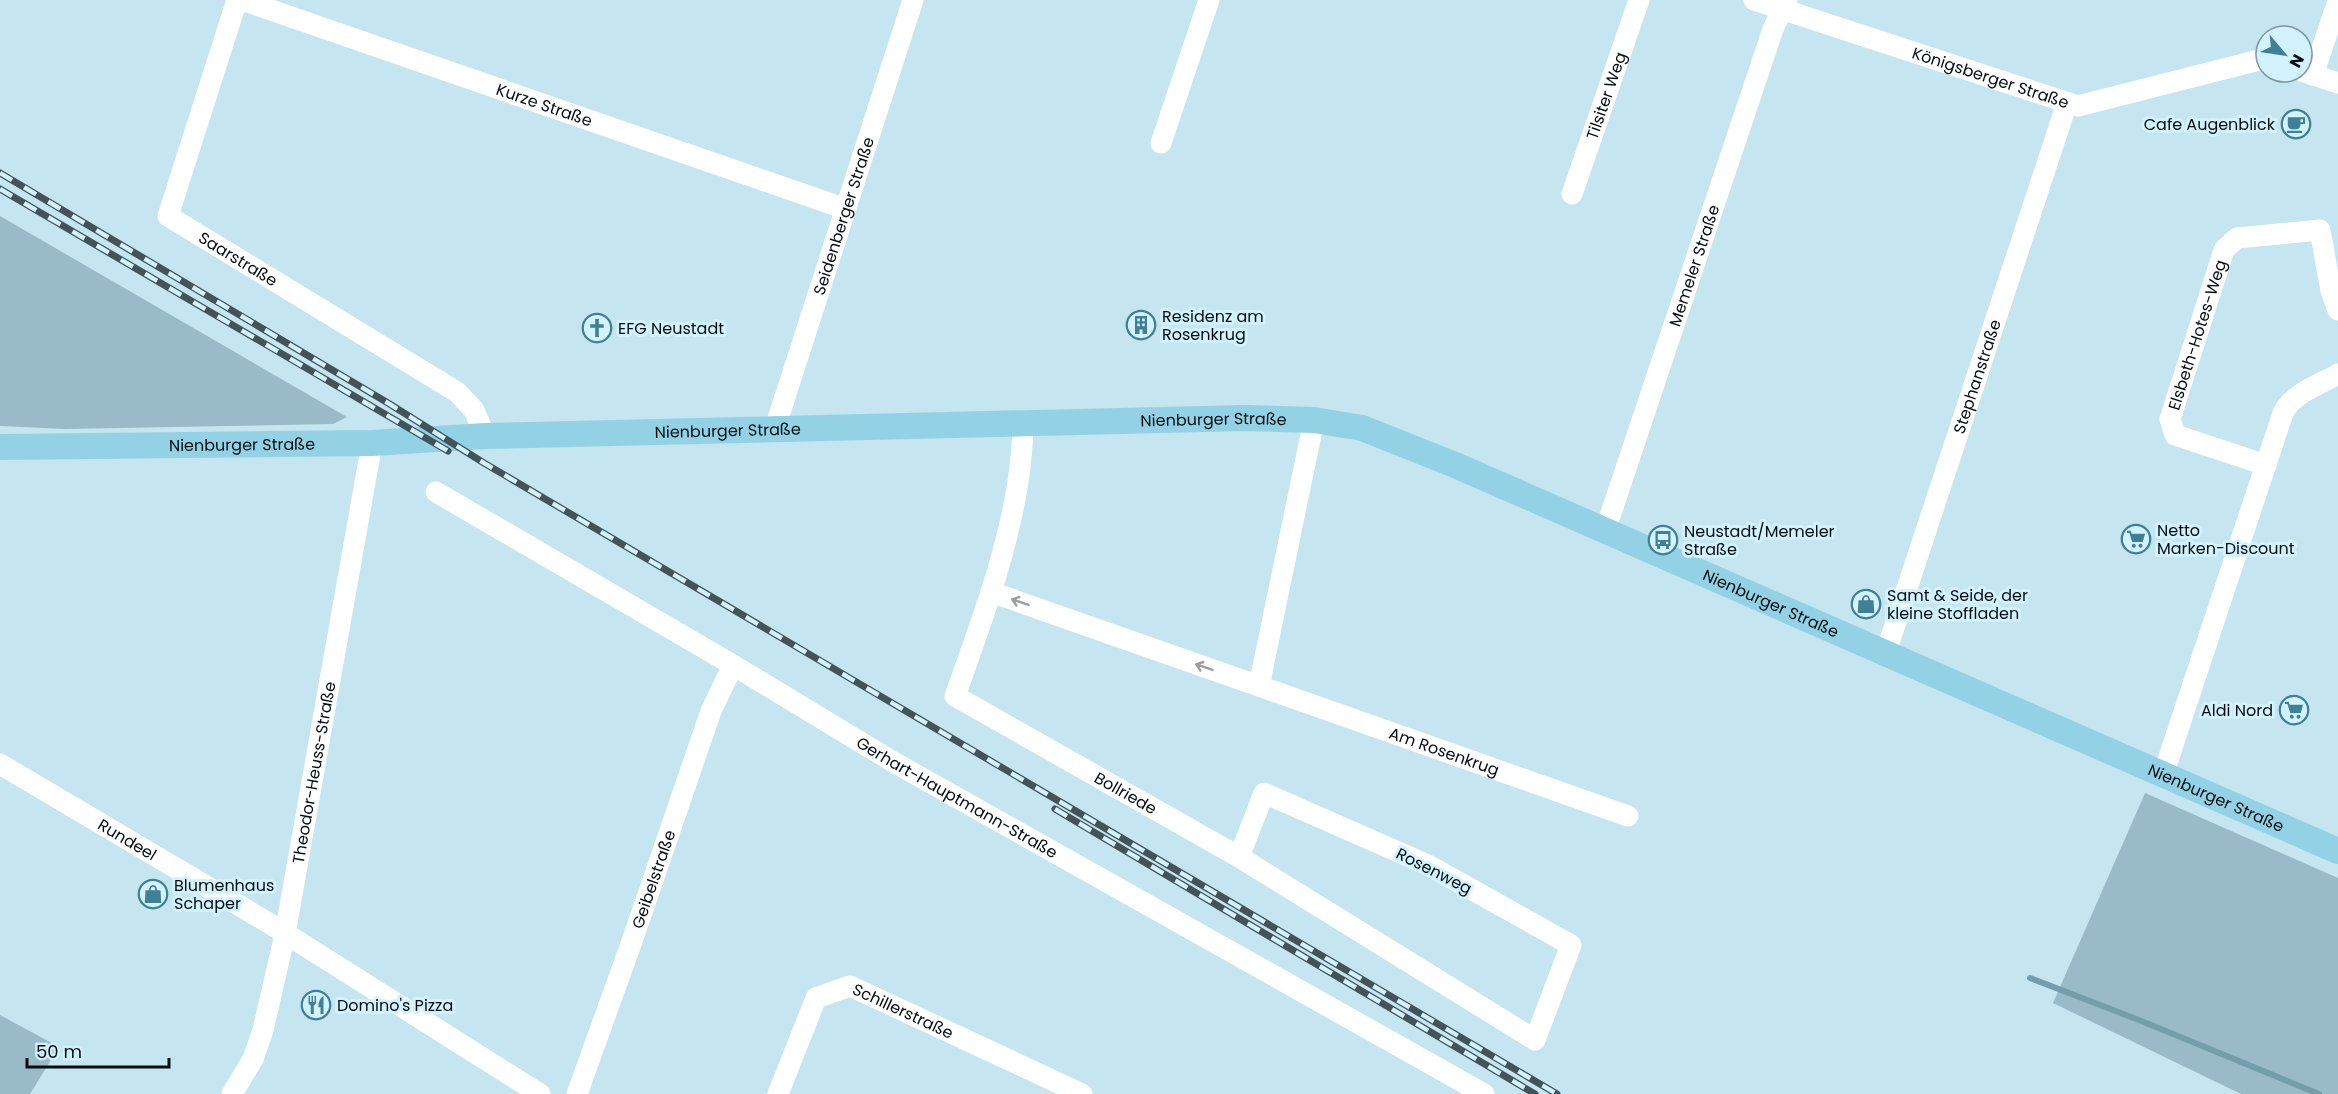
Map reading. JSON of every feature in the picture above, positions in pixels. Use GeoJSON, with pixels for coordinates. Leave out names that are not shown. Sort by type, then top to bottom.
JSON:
{"type":"FeatureCollection","features":[{"type":"Feature","properties":{"kind":"main road","name":"Nienburger Straße"},"geometry":{"type":"LineString","coordinates":[[0,447],[372,443],[485,436],[774,431],[1245,418],[1314,420],[1362,428],[1455,465],[2338,851]]}},
{"type":"Feature","properties":{"kind":"street","name":"Saarstraße"},"geometry":{"type":"LineString","coordinates":[[237,0],[168,216],[457,392],[474,410],[485,436]]}},
{"type":"Feature","properties":{"kind":"street","name":"Kurze Straße"},"geometry":{"type":"LineString","coordinates":[[242,0],[846,209]]}},
{"type":"Feature","properties":{"kind":"street","name":"Seidenberger Straße"},"geometry":{"type":"LineString","coordinates":[[774,431],[913,0]]}},
{"type":"Feature","properties":{"kind":"street"},"geometry":{"type":"LineString","coordinates":[[1161,144],[1209,0]]}},
{"type":"Feature","properties":{"kind":"street","name":"Tilsiter Weg"},"geometry":{"type":"LineString","coordinates":[[1572,194],[1639,0]]}},
{"type":"Feature","properties":{"kind":"street","name":"Königsberger Straße"},"geometry":{"type":"LineString","coordinates":[[1754,0],[1785,4],[2078,106],[2254,63]]}},
{"type":"Feature","properties":{"kind":"street"},"geometry":{"type":"LineString","coordinates":[[2314,59],[2338,1]]}},
{"type":"Feature","properties":{"kind":"street","name":"Memeler Straße"},"geometry":{"type":"LineString","coordinates":[[1605,531],[1769,41],[1785,4]]}},
{"type":"Feature","properties":{"kind":"street"},"geometry":{"type":"LineString","coordinates":[[2314,75],[2338,83]]}},
{"type":"Feature","properties":{"kind":"street","name":"Stephanstraße"},"geometry":{"type":"LineString","coordinates":[[1886,652],[2067,103]]}},
{"type":"Feature","properties":{"kind":"street","name":"Elsbeth-Hotes-Weg"},"geometry":{"type":"LineString","coordinates":[[2266,465],[2175,435],[2170,419],[2224,250],[2237,238],[2320,230],[2331,291],[2338,310]]}},
{"type":"Feature","properties":{"kind":"street"},"geometry":{"type":"LineString","coordinates":[[2163,775],[2288,404],[2296,397],[2338,374]]}},
{"type":"Feature","properties":{"kind":"street"},"geometry":{"type":"LineString","coordinates":[[1259,686],[1314,420]]}},
{"type":"Feature","properties":{"kind":"street","name":"Bollriede"},"geometry":{"type":"LineString","coordinates":[[1023,424],[1013,518],[956,696],[1239,857],[1535,1040]]}},
{"type":"Feature","properties":{"kind":"street","name":"Theodor-Heuss-Straße"},"geometry":{"type":"LineString","coordinates":[[232,1094],[253,1059],[263,1030],[285,934],[372,443]]}},
{"type":"Feature","properties":{"kind":"street","name":"Gerhart-Hauptmann-Straße"},"geometry":{"type":"LineString","coordinates":[[436,492],[733,665],[890,760],[1484,1094]]}},
{"type":"Feature","properties":{"kind":"street","name":"Am Rosenkrug"},"geometry":{"type":"LineString","coordinates":[[991,592],[1628,816]]}},
{"type":"Feature","properties":{"kind":"street","name":"Geibelstraße"},"geometry":{"type":"LineString","coordinates":[[577,1094],[711,711],[733,665]]}},
{"type":"Feature","properties":{"kind":"street","name":"Rundeel"},"geometry":{"type":"LineString","coordinates":[[0,764],[285,934],[540,1094]]}},
{"type":"Feature","properties":{"kind":"street","name":"Rosenweg"},"geometry":{"type":"LineString","coordinates":[[1239,857],[1264,793],[1428,865],[1570,945],[1535,1040]]}},
{"type":"Feature","properties":{"kind":"street","name":"Schillerstraße"},"geometry":{"type":"LineString","coordinates":[[778,1094],[816,998],[850,986],[1082,1094]]}},
{"type":"Feature","properties":{"kind":"shaded area"},"geometry":{"type":"Polygon","coordinates":[[[0,216],[347,417],[333,424],[65,429],[0,426],[0,216]]]}},
{"type":"Feature","properties":{"kind":"shaded area"},"geometry":{"type":"Polygon","coordinates":[[[2145,793],[2338,878],[2338,1094],[2241,1094],[2053,1003],[2145,793]]]}},
{"type":"Feature","properties":{"kind":"shaded area"},"geometry":{"type":"Polygon","coordinates":[[[0,1015],[59,1047],[30,1094],[0,1094],[0,1015]]]}},
{"type":"Feature","properties":{"kind":"waterway"},"geometry":{"type":"LineString","coordinates":[[2030,978],[2319,1094]]}},
{"type":"Feature","properties":{"kind":"railway"},"geometry":{"type":"LineString","coordinates":[[0,173],[388,403],[484,463],[1557,1094]]}},
{"type":"Feature","properties":{"kind":"railway"},"geometry":{"type":"LineString","coordinates":[[0,189],[448,451]]}},
{"type":"Feature","properties":{"kind":"railway"},"geometry":{"type":"LineString","coordinates":[[1055,809],[1535,1094]]}},
{"type":"Feature","properties":{"kind":"place","name":"Cafe Augenblick"},"geometry":{"type":"Point","coordinates":[2296,124]}},
{"type":"Feature","properties":{"kind":"place","name":"Residenz am Rosenkrug"},"geometry":{"type":"Point","coordinates":[1141,325]}},
{"type":"Feature","properties":{"kind":"place","name":"EFG Neustadt"},"geometry":{"type":"Point","coordinates":[597,328]}},
{"type":"Feature","properties":{"kind":"place","name":"Netto Marken-Discount"},"geometry":{"type":"Point","coordinates":[2136,539]}},
{"type":"Feature","properties":{"kind":"place","name":"Neustadt/Memeler Straße"},"geometry":{"type":"Point","coordinates":[1663,540]}},
{"type":"Feature","properties":{"kind":"place","name":"Samt & Seide, der kleine Stoffladen"},"geometry":{"type":"Point","coordinates":[1866,604]}},
{"type":"Feature","properties":{"kind":"place","name":"Aldi Nord"},"geometry":{"type":"Point","coordinates":[2294,710]}},
{"type":"Feature","properties":{"kind":"place","name":"Blumenhaus Schaper"},"geometry":{"type":"Point","coordinates":[153,894]}},
{"type":"Feature","properties":{"kind":"place","name":"Domino's Pizza"},"geometry":{"type":"Point","coordinates":[316,1005]}}]}
